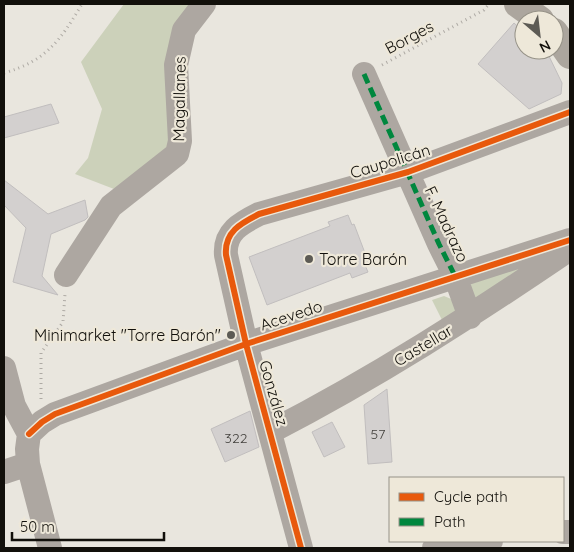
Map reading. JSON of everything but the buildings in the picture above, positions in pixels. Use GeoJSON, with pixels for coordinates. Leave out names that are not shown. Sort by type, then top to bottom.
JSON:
{"type":"FeatureCollection","features":[{"type":"Feature","properties":{"kind":"street","name":"Magallanes"},"geometry":{"type":"LineString","coordinates":[[66,275],[111,206],[177,154],[180,140],[176,65],[184,30],[204,4]]}},
{"type":"Feature","properties":{"kind":"street","name":"F. Madrazo"},"geometry":{"type":"LineString","coordinates":[[364,74],[455,276],[470,316]]}},
{"type":"Feature","properties":{"kind":"street","name":"Caupolicán"},"geometry":{"type":"LineString","coordinates":[[225,244],[230,233],[240,224],[260,214],[408,172],[570,112]]}},
{"type":"Feature","properties":{"kind":"street","name":"Acevedo"},"geometry":{"type":"LineString","coordinates":[[36,428],[55,414],[246,344],[570,240]]}},
{"type":"Feature","properties":{"kind":"street","name":"González"},"geometry":{"type":"LineString","coordinates":[[225,244],[246,344],[301,548]]}},
{"type":"Feature","properties":{"kind":"street","name":"Castellar"},"geometry":{"type":"LineString","coordinates":[[270,432],[333,400],[470,316],[570,249]]}},
{"type":"Feature","properties":{"kind":"street"},"geometry":{"type":"LineString","coordinates":[[4,368],[14,406],[36,428],[27,449],[28,464],[50,548]]}},
{"type":"Feature","properties":{"kind":"street"},"geometry":{"type":"LineString","coordinates":[[4,472],[28,464]]}},
{"type":"Feature","properties":{"kind":"street"},"geometry":{"type":"LineString","coordinates":[[434,548],[484,542]]}},
{"type":"Feature","properties":{"kind":"path"},"geometry":{"type":"LineString","coordinates":[[4,73],[43,57],[59,38],[82,4]]}},
{"type":"Feature","properties":{"kind":"path"},"geometry":{"type":"LineString","coordinates":[[36,428],[41,353],[63,322],[66,275]]}},
{"type":"Feature","properties":{"kind":"green space"},"geometry":{"type":"Polygon","coordinates":[[[124,4],[195,4],[171,148],[114,189],[75,174],[88,158],[102,109],[81,62],[124,4]]]}},
{"type":"Feature","properties":{"kind":"green space"},"geometry":{"type":"Polygon","coordinates":[[[522,266],[525,275],[472,303],[466,290],[476,279],[522,266]]]}},
{"type":"Feature","properties":{"kind":"green space"},"geometry":{"type":"Polygon","coordinates":[[[444,296],[456,301],[460,310],[444,324],[432,300],[444,296]]]}},
{"type":"Feature","properties":{"kind":"marked path"},"geometry":{"type":"LineString","coordinates":[[364,74],[455,276]]}},
{"type":"Feature","properties":{"kind":"cycle path"},"geometry":{"type":"LineString","coordinates":[[301,548],[246,344],[226,255],[226,247],[231,234],[240,225],[259,214],[408,172],[570,112]]}},
{"type":"Feature","properties":{"kind":"cycle path"},"geometry":{"type":"LineString","coordinates":[[29,434],[42,422],[55,414],[246,344],[570,240]]}},
{"type":"Feature","properties":{"kind":"place","name":"Torre Barón"},"geometry":{"type":"Point","coordinates":[309,259]}},
{"type":"Feature","properties":{"kind":"place","name":"Minimarket \"Torre Barón\""},"geometry":{"type":"Point","coordinates":[231,335]}}]}
